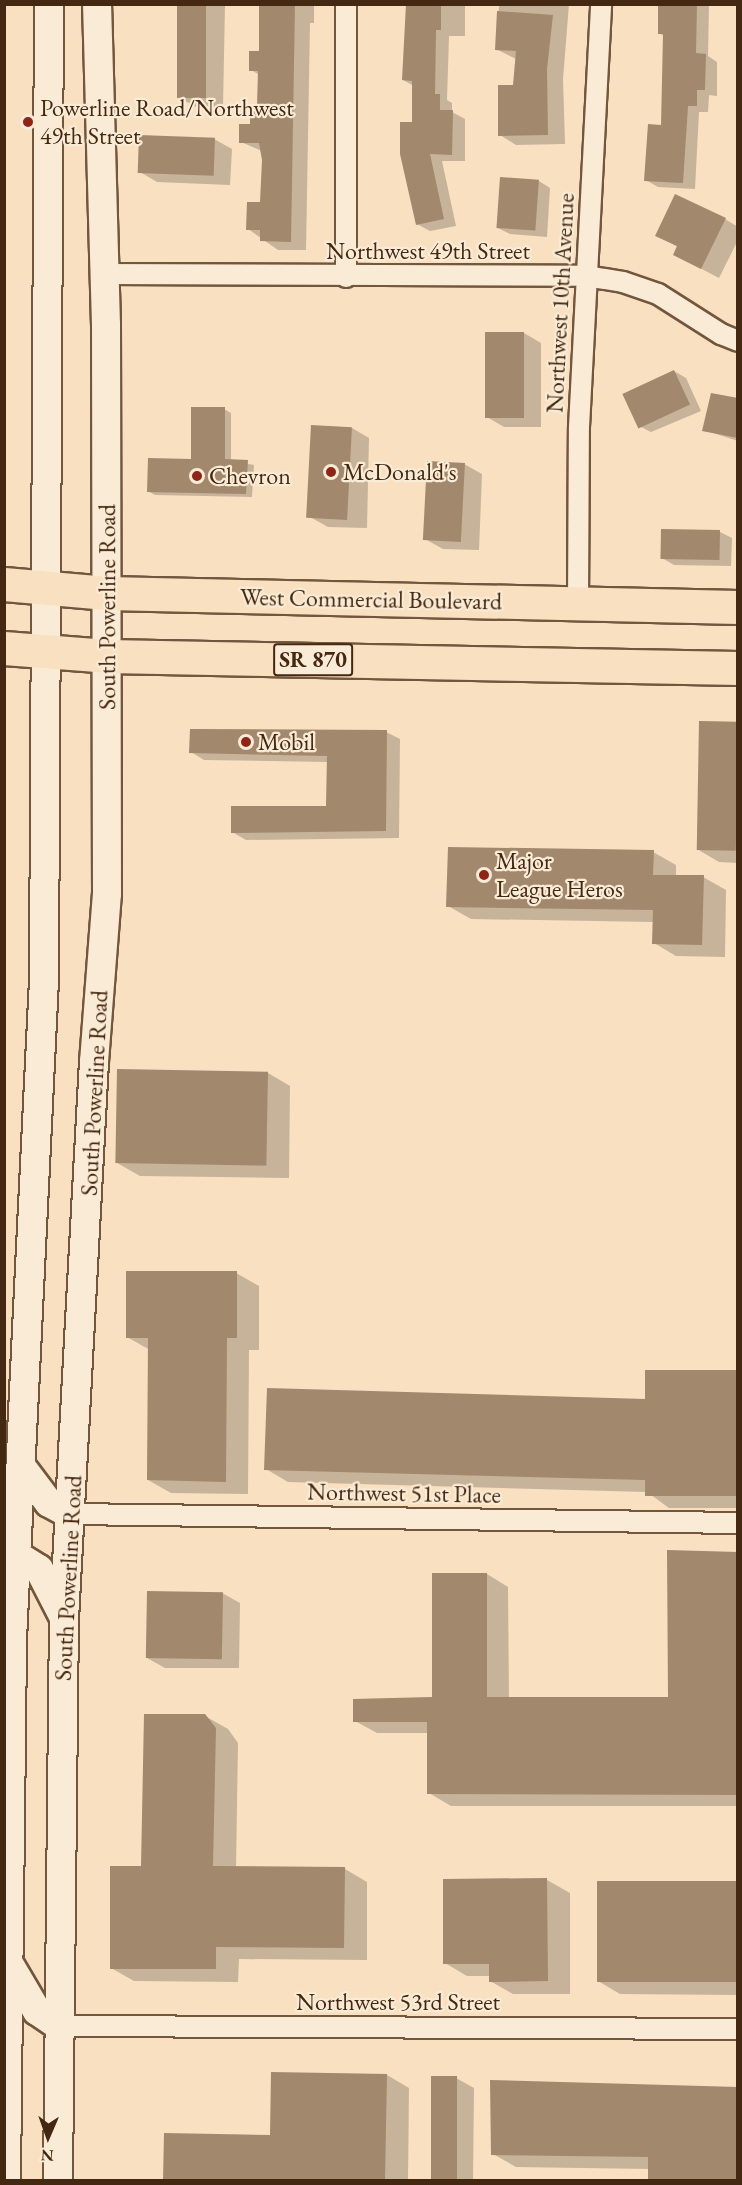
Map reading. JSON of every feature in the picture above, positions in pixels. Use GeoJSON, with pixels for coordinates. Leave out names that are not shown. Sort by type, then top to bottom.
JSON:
{"type":"FeatureCollection","features":[{"type":"Feature","properties":{"kind":"highway","name":"West Commercial Boulevard"},"geometry":{"type":"LineString","coordinates":[[4,584],[107,593],[738,607]]}},
{"type":"Feature","properties":{"kind":"highway","name":"SR 870"},"geometry":{"type":"LineString","coordinates":[[4,648],[107,656],[738,668]]}},
{"type":"Feature","properties":{"kind":"main road"},"geometry":{"type":"LineString","coordinates":[[6,2181],[7,1960],[15,1554],[44,981],[49,4]]}},
{"type":"Feature","properties":{"kind":"main road","name":"South Powerline Road"},"geometry":{"type":"LineString","coordinates":[[58,2181],[64,1619],[94,1062],[107,894],[104,274],[97,4]]}},
{"type":"Feature","properties":{"kind":"main road"},"geometry":{"type":"LineString","coordinates":[[21,1466],[49,1503],[70,1514]]}},
{"type":"Feature","properties":{"kind":"main road"},"geometry":{"type":"LineString","coordinates":[[15,1554],[39,1569],[64,1619]]}},
{"type":"Feature","properties":{"kind":"main road"},"geometry":{"type":"LineString","coordinates":[[7,1960],[37,2011],[59,2026]]}},
{"type":"Feature","properties":{"kind":"street"},"geometry":{"type":"LineString","coordinates":[[346,4],[346,277]]}},
{"type":"Feature","properties":{"kind":"street","name":"Northwest 10th Avenue"},"geometry":{"type":"LineString","coordinates":[[578,604],[579,427],[601,4]]}},
{"type":"Feature","properties":{"kind":"street","name":"Northwest 49th Street"},"geometry":{"type":"LineString","coordinates":[[104,274],[346,277],[586,276],[623,282],[658,294],[721,334],[738,341]]}},
{"type":"Feature","properties":{"kind":"street","name":"Northwest 51st Place"},"geometry":{"type":"LineString","coordinates":[[70,1514],[738,1523]]}},
{"type":"Feature","properties":{"kind":"street","name":"Northwest 53rd Street"},"geometry":{"type":"LineString","coordinates":[[59,2026],[738,2029]]}},
{"type":"Feature","properties":{"kind":"building"},"geometry":{"type":"Polygon","coordinates":[[[177,4],[206,4],[206,98],[177,98],[177,4]]]}},
{"type":"Feature","properties":{"kind":"building"},"geometry":{"type":"Polygon","coordinates":[[[259,4],[295,4],[291,242],[260,241],[260,230],[246,230],[247,202],[260,202],[262,160],[259,143],[239,143],[239,124],[250,124],[250,106],[257,106],[258,71],[249,71],[249,51],[259,51],[259,4]]]}},
{"type":"Feature","properties":{"kind":"building"},"geometry":{"type":"Polygon","coordinates":[[[406,4],[441,4],[441,30],[436,30],[435,94],[440,94],[440,110],[453,110],[452,155],[430,154],[444,219],[416,225],[400,154],[400,122],[412,122],[412,81],[402,80],[406,4]]]}},
{"type":"Feature","properties":{"kind":"building"},"geometry":{"type":"Polygon","coordinates":[[[658,4],[697,4],[696,53],[706,54],[705,90],[697,90],[697,106],[688,106],[683,183],[644,181],[648,124],[661,125],[663,34],[658,34],[658,4]]]}},
{"type":"Feature","properties":{"kind":"building"},"geometry":{"type":"Polygon","coordinates":[[[497,11],[553,15],[547,69],[548,135],[498,136],[498,85],[513,85],[516,51],[495,50],[497,11]]]}},
{"type":"Feature","properties":{"kind":"building"},"geometry":{"type":"Polygon","coordinates":[[[139,135],[215,138],[214,176],[138,173],[139,135]]]}},
{"type":"Feature","properties":{"kind":"building"},"geometry":{"type":"Polygon","coordinates":[[[500,177],[539,180],[535,231],[496,228],[500,177]]]}},
{"type":"Feature","properties":{"kind":"building"},"geometry":{"type":"Polygon","coordinates":[[[675,194],[726,218],[701,269],[673,255],[677,246],[655,236],[675,194]]]}},
{"type":"Feature","properties":{"kind":"building"},"geometry":{"type":"Polygon","coordinates":[[[485,332],[524,332],[524,418],[485,418],[485,332]]]}},
{"type":"Feature","properties":{"kind":"building"},"geometry":{"type":"Polygon","coordinates":[[[674,370],[690,404],[638,429],[622,394],[674,370]]]}},
{"type":"Feature","properties":{"kind":"building"},"geometry":{"type":"Polygon","coordinates":[[[711,393],[738,398],[738,438],[702,431],[711,393]]]}},
{"type":"Feature","properties":{"kind":"building","name":"Chevron"},"geometry":{"type":"Polygon","coordinates":[[[191,407],[225,407],[225,459],[248,460],[246,494],[147,492],[148,458],[191,459],[191,407]]]}},
{"type":"Feature","properties":{"kind":"building","name":"McDonald's"},"geometry":{"type":"Polygon","coordinates":[[[311,425],[352,427],[347,520],[306,518],[311,425]]]}},
{"type":"Feature","properties":{"kind":"building"},"geometry":{"type":"Polygon","coordinates":[[[427,461],[465,463],[461,542],[423,540],[427,461]]]}},
{"type":"Feature","properties":{"kind":"building"},"geometry":{"type":"Polygon","coordinates":[[[661,529],[720,530],[719,560],[660,559],[661,529]]]}},
{"type":"Feature","properties":{"kind":"building"},"geometry":{"type":"Polygon","coordinates":[[[699,721],[738,722],[736,851],[697,850],[699,721]]]}},
{"type":"Feature","properties":{"kind":"building"},"geometry":{"type":"Polygon","coordinates":[[[190,729],[387,730],[386,831],[231,833],[231,806],[326,806],[327,756],[189,753],[190,729]]]}},
{"type":"Feature","properties":{"kind":"building"},"geometry":{"type":"Polygon","coordinates":[[[448,847],[654,850],[653,875],[704,875],[702,945],[652,944],[653,910],[446,907],[448,847]]]}},
{"type":"Feature","properties":{"kind":"building"},"geometry":{"type":"Polygon","coordinates":[[[117,1069],[268,1072],[266,1166],[115,1163],[117,1069]]]}},
{"type":"Feature","properties":{"kind":"building"},"geometry":{"type":"Polygon","coordinates":[[[126,1271],[237,1271],[237,1338],[227,1338],[226,1482],[147,1480],[148,1338],[126,1338],[126,1271]]]}},
{"type":"Feature","properties":{"kind":"building"},"geometry":{"type":"Polygon","coordinates":[[[645,1370],[738,1370],[738,1496],[645,1496],[645,1480],[264,1470],[267,1388],[645,1399],[645,1370]]]}},
{"type":"Feature","properties":{"kind":"building"},"geometry":{"type":"Polygon","coordinates":[[[667,1550],[738,1552],[738,1795],[427,1794],[427,1722],[353,1722],[353,1699],[432,1697],[432,1573],[487,1573],[487,1697],[668,1697],[667,1550]]]}},
{"type":"Feature","properties":{"kind":"building"},"geometry":{"type":"Polygon","coordinates":[[[147,1591],[223,1592],[222,1659],[146,1658],[147,1591]]]}},
{"type":"Feature","properties":{"kind":"building"},"geometry":{"type":"Polygon","coordinates":[[[144,1714],[205,1714],[216,1728],[213,1866],[345,1867],[344,1948],[216,1947],[216,1969],[110,1969],[110,1866],[141,1866],[144,1714]]]}},
{"type":"Feature","properties":{"kind":"building"},"geometry":{"type":"Polygon","coordinates":[[[547,1878],[548,1981],[489,1982],[489,1964],[443,1964],[443,1879],[547,1878]]]}},
{"type":"Feature","properties":{"kind":"building"},"geometry":{"type":"Polygon","coordinates":[[[597,1881],[736,1881],[736,1982],[597,1982],[597,1881]]]}},
{"type":"Feature","properties":{"kind":"building"},"geometry":{"type":"Polygon","coordinates":[[[271,2072],[387,2074],[385,2181],[163,2181],[164,2133],[270,2135],[271,2072]]]}},
{"type":"Feature","properties":{"kind":"building"},"geometry":{"type":"Polygon","coordinates":[[[431,2076],[457,2076],[457,2180],[431,2180],[431,2076]]]}},
{"type":"Feature","properties":{"kind":"building"},"geometry":{"type":"Polygon","coordinates":[[[490,2080],[738,2087],[738,2181],[648,2181],[648,2157],[491,2155],[490,2080]]]}},
{"type":"Feature","properties":{"kind":"place","name":"Powerline Road/Northwest 49th Street"},"geometry":{"type":"Point","coordinates":[28,122]}},
{"type":"Feature","properties":{"kind":"place","name":"McDonald's"},"geometry":{"type":"Point","coordinates":[331,472]}},
{"type":"Feature","properties":{"kind":"place","name":"Chevron"},"geometry":{"type":"Point","coordinates":[197,476]}},
{"type":"Feature","properties":{"kind":"place","name":"Mobil"},"geometry":{"type":"Point","coordinates":[246,742]}},
{"type":"Feature","properties":{"kind":"place","name":"Major League Heros"},"geometry":{"type":"Point","coordinates":[484,875]}}]}
